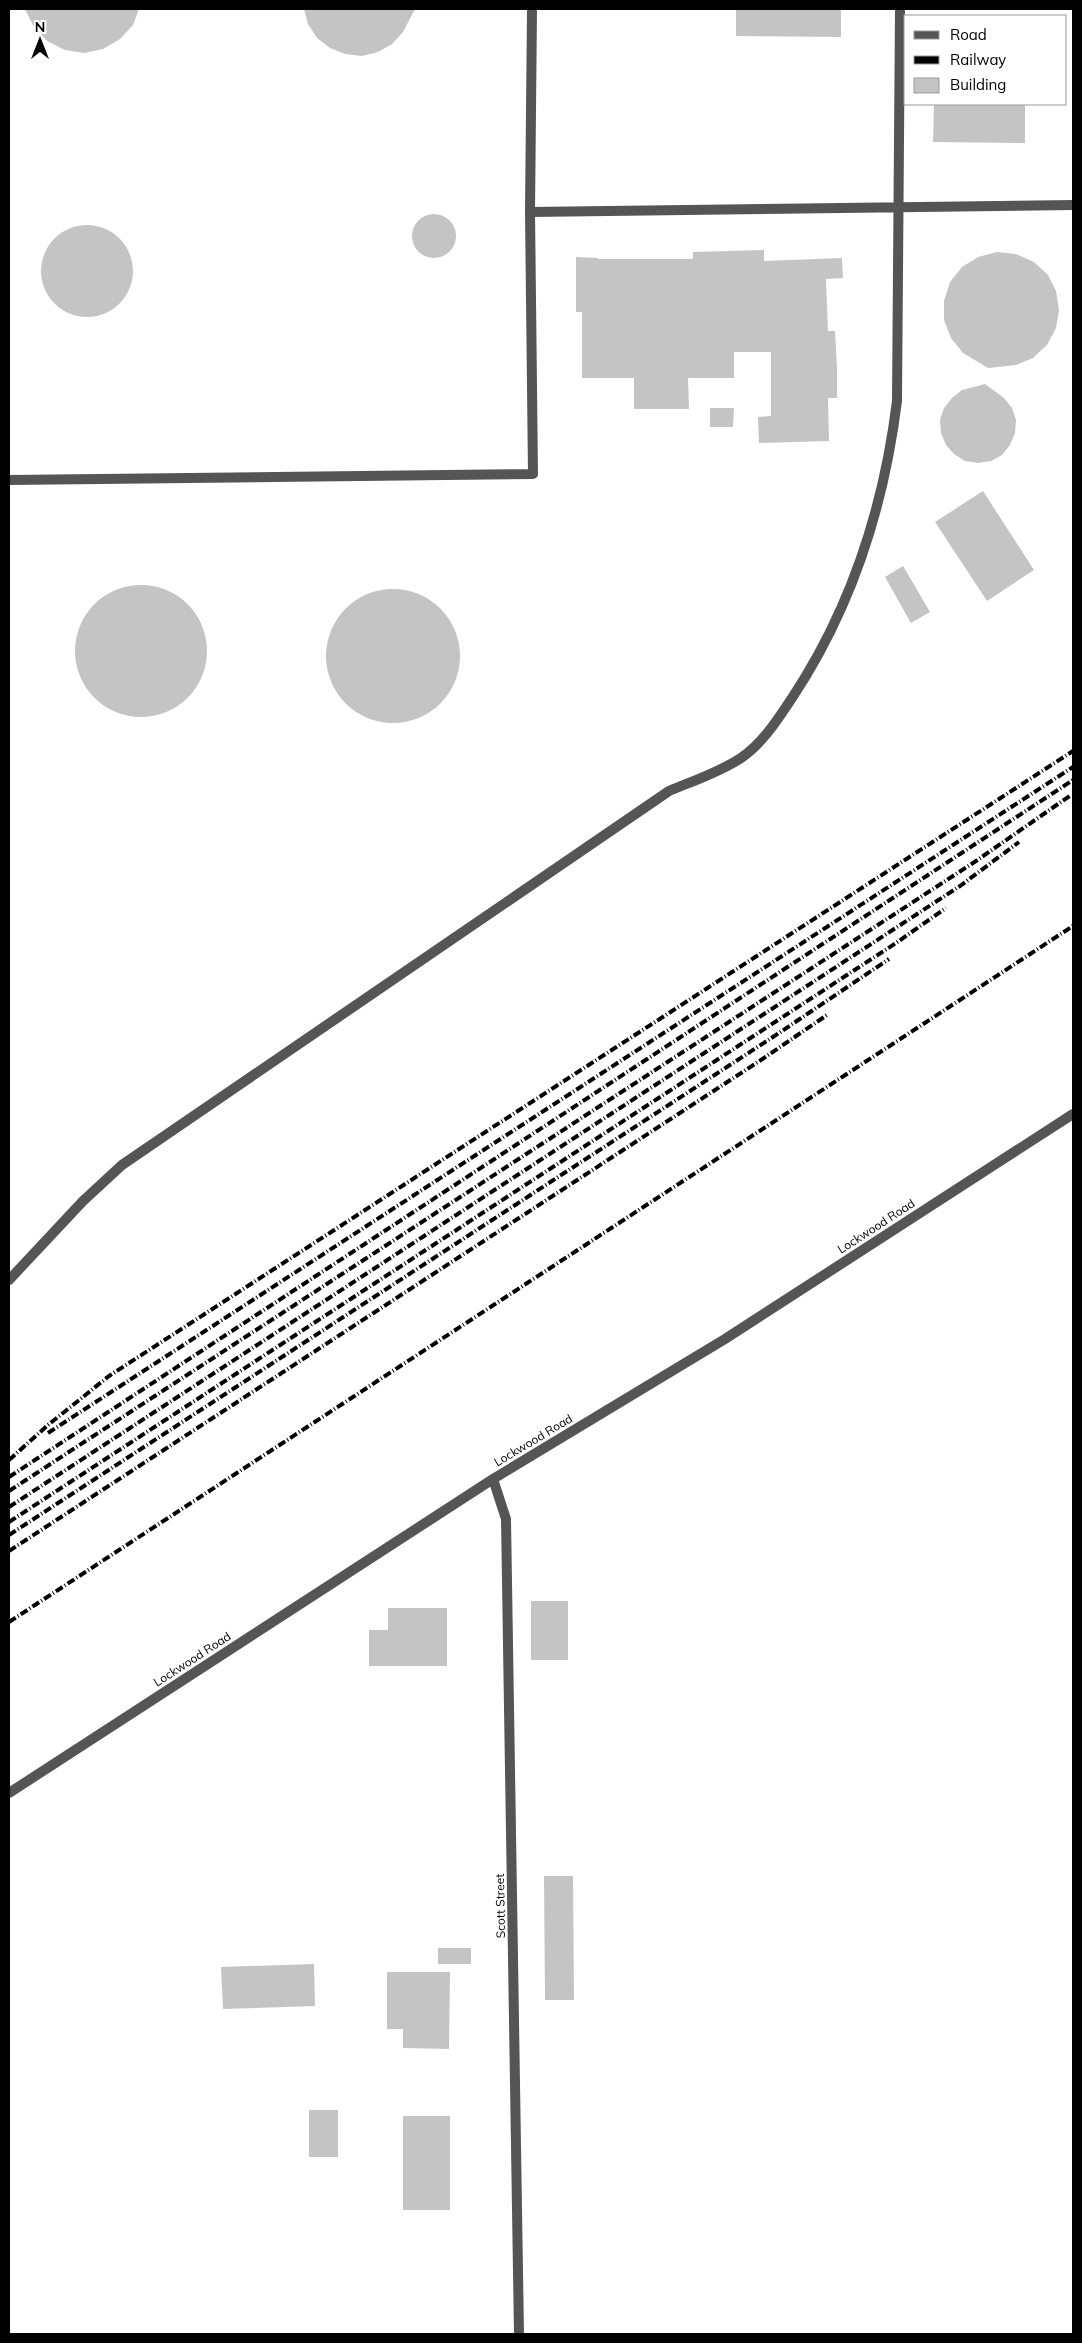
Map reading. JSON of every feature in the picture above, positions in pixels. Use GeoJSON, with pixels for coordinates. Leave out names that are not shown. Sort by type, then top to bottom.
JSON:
{"type":"FeatureCollection","features":[{"type":"Feature","properties":{"kind":"street"},"geometry":{"type":"LineString","coordinates":[[9,480],[533,474],[530,212],[532,9]]}},
{"type":"Feature","properties":{"kind":"street"},"geometry":{"type":"LineString","coordinates":[[9,1280],[83,1202],[122,1165],[669,791],[742,757],[773,728],[802,683],[834,626],[860,560],[881,496],[891,450],[897,401],[900,9]]}},
{"type":"Feature","properties":{"kind":"street"},"geometry":{"type":"LineString","coordinates":[[530,212],[1073,205]]}},
{"type":"Feature","properties":{"kind":"street","name":"Lockwood Road"},"geometry":{"type":"LineString","coordinates":[[9,1793],[493,1479],[725,1339],[1073,1114]]}},
{"type":"Feature","properties":{"kind":"street","name":"Scott Street"},"geometry":{"type":"LineString","coordinates":[[493,1479],[506,1518],[519,2334]]}},
{"type":"Feature","properties":{"kind":"building"},"geometry":{"type":"Polygon","coordinates":[[[25,9],[139,9],[133,25],[120,39],[103,49],[84,53],[65,50],[47,41],[34,27],[25,9]]]}},
{"type":"Feature","properties":{"kind":"building"},"geometry":{"type":"Polygon","coordinates":[[[304,9],[415,9],[403,32],[392,44],[378,52],[362,56],[345,54],[330,48],[317,38],[308,24],[304,9]]]}},
{"type":"Feature","properties":{"kind":"building"},"geometry":{"type":"Polygon","coordinates":[[[736,9],[841,9],[841,37],[736,36],[736,9]]]}},
{"type":"Feature","properties":{"kind":"building"},"geometry":{"type":"Polygon","coordinates":[[[934,105],[1025,105],[1025,143],[933,142],[934,105]]]}},
{"type":"Feature","properties":{"kind":"building"},"geometry":{"type":"Polygon","coordinates":[[[434,214],[446,218],[452,224],[456,236],[452,248],[446,254],[434,258],[422,254],[416,248],[412,236],[416,224],[422,218],[434,214]]]}},
{"type":"Feature","properties":{"kind":"building"},"geometry":{"type":"Polygon","coordinates":[[[87,225],[105,228],[120,238],[130,253],[133,271],[130,289],[120,304],[105,314],[87,317],[69,314],[54,304],[44,289],[41,271],[44,253],[54,238],[69,228],[87,225]]]}},
{"type":"Feature","properties":{"kind":"building"},"geometry":{"type":"Polygon","coordinates":[[[764,250],[764,261],[842,258],[843,278],[826,279],[828,331],[835,331],[837,368],[837,398],[828,398],[829,441],[759,443],[758,417],[771,416],[771,352],[734,352],[734,378],[688,378],[689,409],[634,409],[634,378],[582,378],[582,312],[576,312],[576,257],[598,259],[693,259],[693,252],[764,250]]]}},
{"type":"Feature","properties":{"kind":"building"},"geometry":{"type":"Polygon","coordinates":[[[997,252],[1016,254],[1034,262],[1048,275],[1056,291],[1059,310],[1056,328],[1047,345],[1033,358],[1016,365],[988,368],[963,353],[951,338],[944,320],[944,301],[950,282],[962,267],[978,257],[997,252]]]}},
{"type":"Feature","properties":{"kind":"building"},"geometry":{"type":"Polygon","coordinates":[[[985,384],[1004,398],[1012,408],[1016,420],[1015,433],[1010,445],[1002,455],[991,461],[978,463],[965,461],[954,454],[946,445],[941,433],[940,420],[944,408],[962,390],[985,384]]]}},
{"type":"Feature","properties":{"kind":"building"},"geometry":{"type":"Polygon","coordinates":[[[710,408],[734,408],[733,427],[710,427],[710,408]]]}},
{"type":"Feature","properties":{"kind":"building"},"geometry":{"type":"Polygon","coordinates":[[[983,491],[1034,570],[987,601],[935,522],[983,491]]]}},
{"type":"Feature","properties":{"kind":"building"},"geometry":{"type":"Polygon","coordinates":[[[903,566],[930,612],[911,623],[885,577],[903,566]]]}},
{"type":"Feature","properties":{"kind":"building"},"geometry":{"type":"Polygon","coordinates":[[[141,585],[154,586],[166,590],[188,604],[202,626],[206,638],[206,664],[202,676],[188,698],[166,712],[154,716],[141,717],[128,716],[116,712],[94,698],[80,676],[76,664],[75,651],[76,638],[80,626],[94,604],[116,590],[128,586],[141,585]]]}},
{"type":"Feature","properties":{"kind":"building"},"geometry":{"type":"Polygon","coordinates":[[[393,589],[419,594],[441,608],[455,630],[460,656],[455,682],[441,704],[419,718],[393,723],[367,718],[345,704],[331,682],[326,656],[331,630],[345,608],[367,594],[393,589]]]}},
{"type":"Feature","properties":{"kind":"building"},"geometry":{"type":"Polygon","coordinates":[[[531,1601],[568,1601],[568,1660],[531,1660],[531,1601]]]}},
{"type":"Feature","properties":{"kind":"building"},"geometry":{"type":"Polygon","coordinates":[[[388,1608],[447,1608],[447,1666],[369,1666],[369,1630],[388,1630],[388,1608]]]}},
{"type":"Feature","properties":{"kind":"building"},"geometry":{"type":"Polygon","coordinates":[[[544,1876],[573,1876],[574,2000],[545,2000],[544,1876]]]}},
{"type":"Feature","properties":{"kind":"building"},"geometry":{"type":"Polygon","coordinates":[[[438,1948],[471,1948],[471,1964],[438,1964],[438,1948]]]}},
{"type":"Feature","properties":{"kind":"building"},"geometry":{"type":"Polygon","coordinates":[[[314,1964],[315,2006],[223,2009],[221,1967],[314,1964]]]}},
{"type":"Feature","properties":{"kind":"building"},"geometry":{"type":"Polygon","coordinates":[[[387,1972],[450,1972],[449,2049],[403,2048],[403,2029],[387,2029],[387,1972]]]}},
{"type":"Feature","properties":{"kind":"building"},"geometry":{"type":"Polygon","coordinates":[[[309,2110],[338,2110],[338,2157],[309,2157],[309,2110]]]}},
{"type":"Feature","properties":{"kind":"building"},"geometry":{"type":"Polygon","coordinates":[[[403,2116],[450,2116],[450,2210],[403,2210],[403,2116]]]}},
{"type":"Feature","properties":{"kind":"railway"},"geometry":{"type":"LineString","coordinates":[[9,1460],[48,1425],[109,1376],[1073,751]]}},
{"type":"Feature","properties":{"kind":"railway"},"geometry":{"type":"LineString","coordinates":[[48,1433],[1073,767]]}},
{"type":"Feature","properties":{"kind":"railway"},"geometry":{"type":"LineString","coordinates":[[9,1477],[1073,780]]}},
{"type":"Feature","properties":{"kind":"railway"},"geometry":{"type":"LineString","coordinates":[[9,1491],[976,861],[1071,795]]}},
{"type":"Feature","properties":{"kind":"railway"},"geometry":{"type":"LineString","coordinates":[[9,1507],[960,886],[1019,842]]}},
{"type":"Feature","properties":{"kind":"railway"},"geometry":{"type":"LineString","coordinates":[[9,1522],[896,943],[946,908]]}},
{"type":"Feature","properties":{"kind":"railway"},"geometry":{"type":"LineString","coordinates":[[9,1622],[1073,926]]}},
{"type":"Feature","properties":{"kind":"railway"},"geometry":{"type":"LineString","coordinates":[[9,1535],[779,1033],[889,959]]}},
{"type":"Feature","properties":{"kind":"railway"},"geometry":{"type":"LineString","coordinates":[[9,1551],[827,1015]]}}]}
